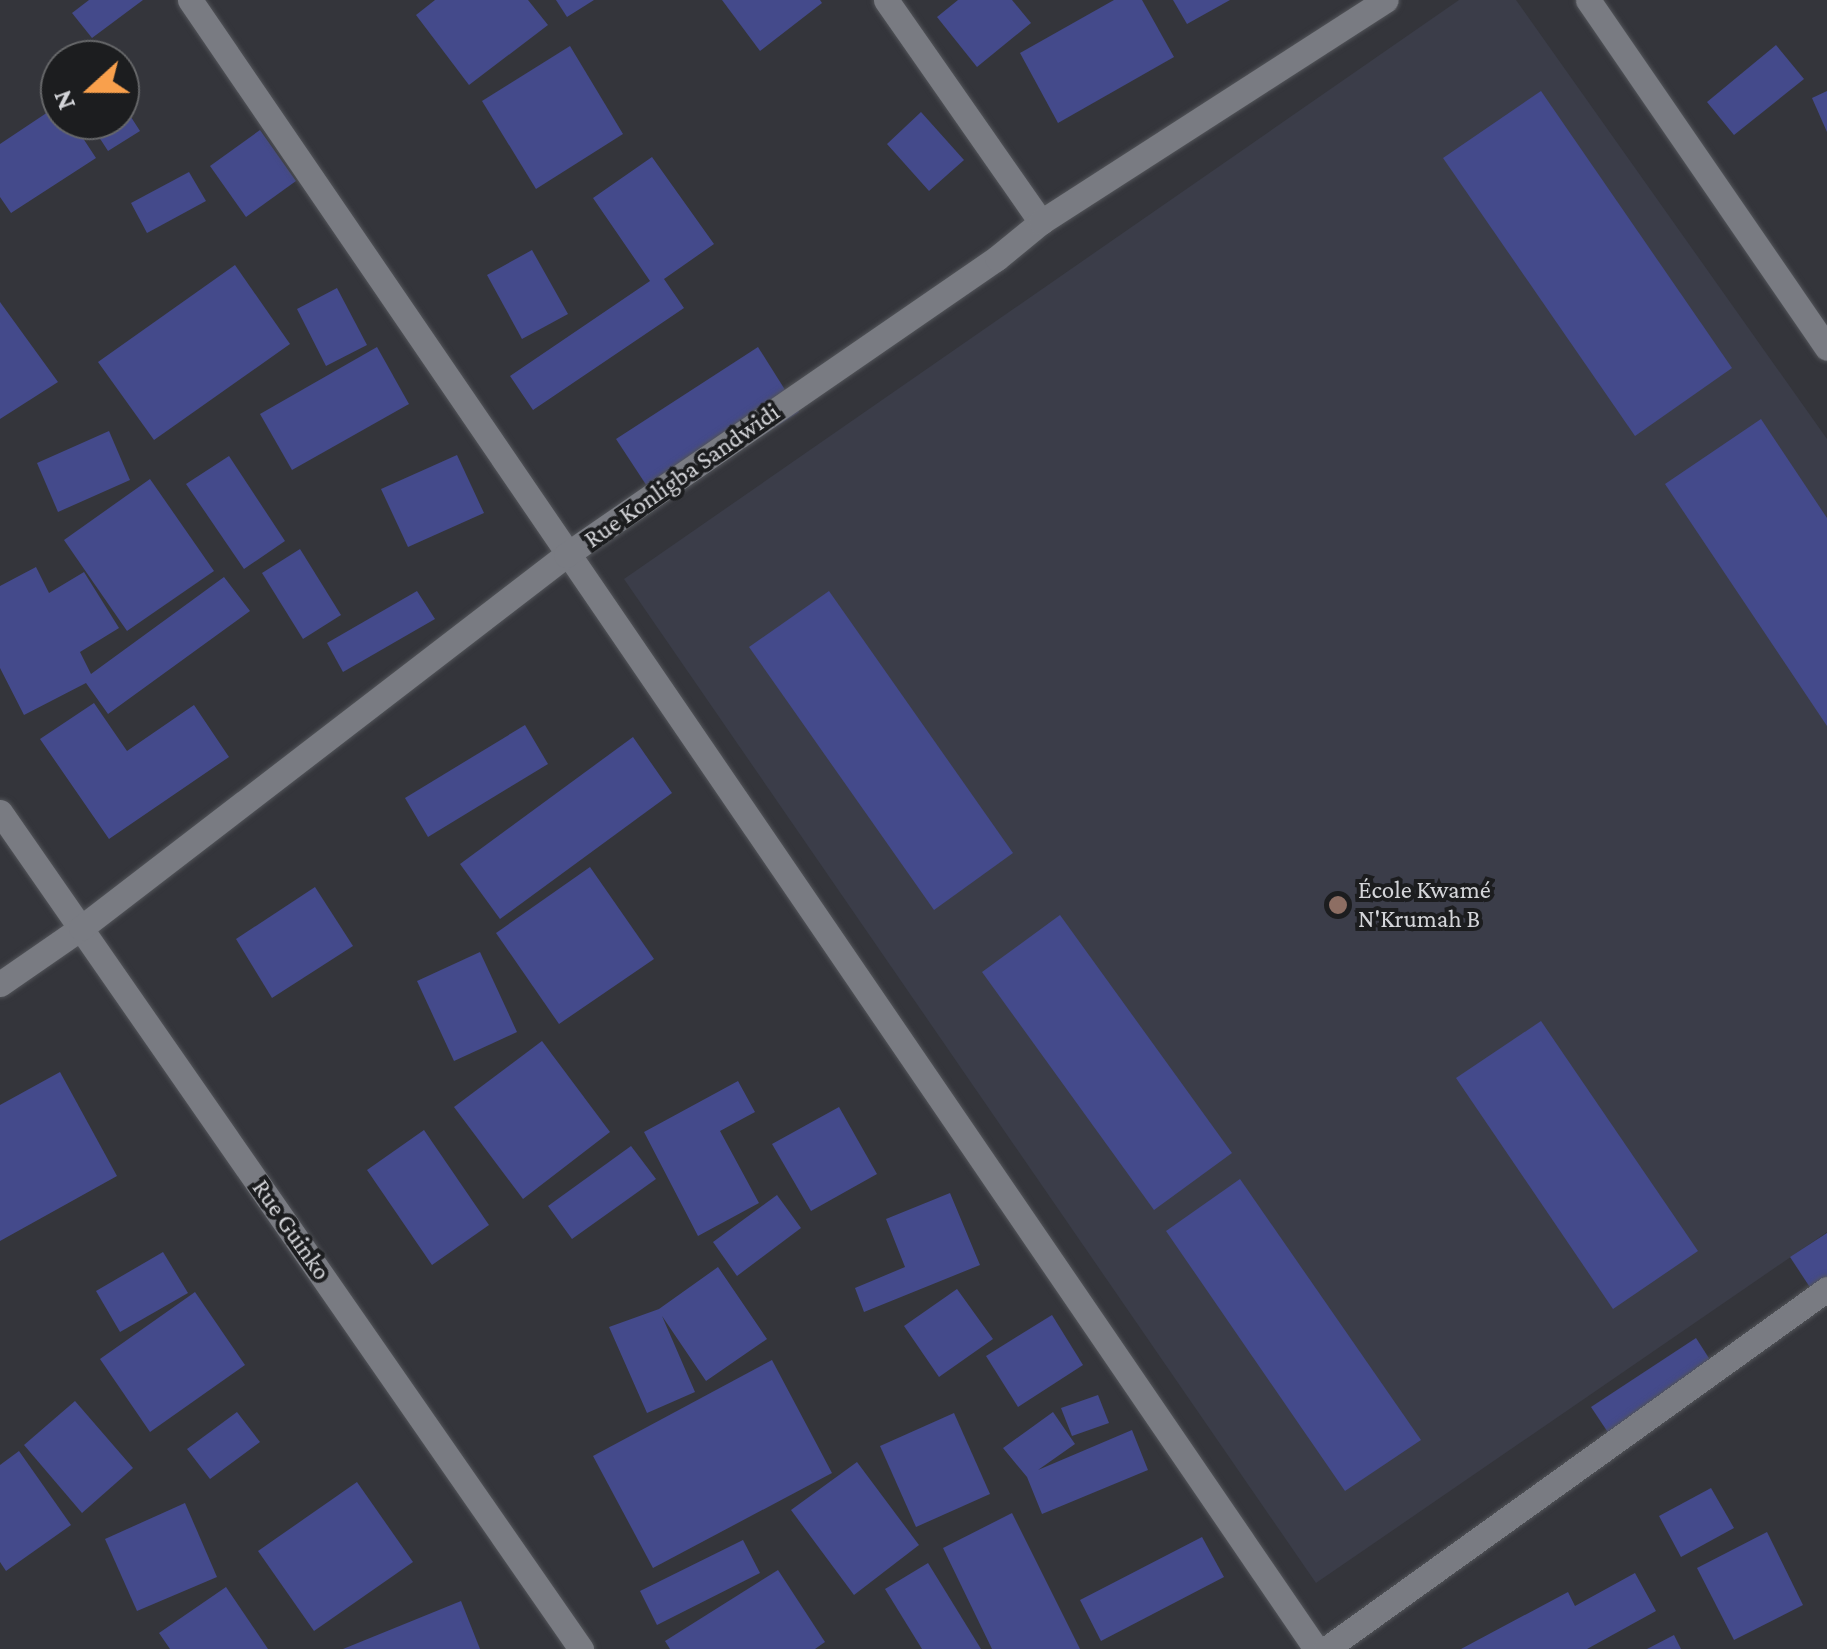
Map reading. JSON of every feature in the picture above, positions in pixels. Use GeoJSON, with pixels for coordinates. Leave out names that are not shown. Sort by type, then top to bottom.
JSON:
{"type":"FeatureCollection","features":[{"type":"Feature","properties":{"kind":"street"},"geometry":{"type":"LineString","coordinates":[[190,0],[566,556],[1316,1649]]}},
{"type":"Feature","properties":{"kind":"street"},"geometry":{"type":"LineString","coordinates":[[886,0],[1040,222]]}},
{"type":"Feature","properties":{"kind":"street","name":"Rue Konligba Sandwidi"},"geometry":{"type":"LineString","coordinates":[[0,984],[81,928],[566,556],[997,258],[1040,222],[1386,0]]}},
{"type":"Feature","properties":{"kind":"street"},"geometry":{"type":"LineString","coordinates":[[1588,0],[1827,348]]}},
{"type":"Feature","properties":{"kind":"street","name":"Rue Guinko"},"geometry":{"type":"LineString","coordinates":[[0,812],[581,1649]]}},
{"type":"Feature","properties":{"kind":"street"},"geometry":{"type":"LineString","coordinates":[[1326,1649],[1824,1297]]}},
{"type":"Feature","properties":{"kind":"shaded area","name":"École Kwamé N'Krumah B"},"geometry":{"type":"Polygon","coordinates":[[[1459,0],[1516,0],[1827,439],[1827,1232],[1316,1583],[624,579],[1459,0]]]}},
{"type":"Feature","properties":{"kind":"building"},"geometry":{"type":"Polygon","coordinates":[[[89,0],[143,0],[92,38],[72,13],[89,0]]]}},
{"type":"Feature","properties":{"kind":"building"},"geometry":{"type":"Polygon","coordinates":[[[435,0],[528,0],[548,25],[469,85],[416,15],[435,0]]]}},
{"type":"Feature","properties":{"kind":"building"},"geometry":{"type":"Polygon","coordinates":[[[556,0],[594,0],[567,17],[556,0]]]}},
{"type":"Feature","properties":{"kind":"building"},"geometry":{"type":"Polygon","coordinates":[[[722,0],[820,0],[822,3],[760,51],[722,0]]]}},
{"type":"Feature","properties":{"kind":"building"},"geometry":{"type":"Polygon","coordinates":[[[958,0],[1012,0],[1031,23],[977,67],[937,17],[958,0]]]}},
{"type":"Feature","properties":{"kind":"building"},"geometry":{"type":"Polygon","coordinates":[[[1114,0],[1142,0],[1174,57],[1058,123],[1020,53],[1114,0]]]}},
{"type":"Feature","properties":{"kind":"building"},"geometry":{"type":"Polygon","coordinates":[[[1173,0],[1230,0],[1187,24],[1173,0]]]}},
{"type":"Feature","properties":{"kind":"building"},"geometry":{"type":"Polygon","coordinates":[[[1776,45],[1804,79],[1734,135],[1707,102],[1776,45]]]}},
{"type":"Feature","properties":{"kind":"building"},"geometry":{"type":"Polygon","coordinates":[[[570,46],[623,134],[536,189],[482,101],[570,46]]]}},
{"type":"Feature","properties":{"kind":"building"},"geometry":{"type":"Polygon","coordinates":[[[1541,91],[1732,368],[1635,436],[1443,158],[1541,91]]]}},
{"type":"Feature","properties":{"kind":"building"},"geometry":{"type":"Polygon","coordinates":[[[1827,91],[1827,132],[1812,98],[1827,91]]]}},
{"type":"Feature","properties":{"kind":"building"},"geometry":{"type":"Polygon","coordinates":[[[921,112],[964,160],[929,191],[887,144],[921,112]]]}},
{"type":"Feature","properties":{"kind":"building"},"geometry":{"type":"Polygon","coordinates":[[[40,117],[40,140],[84,140],[96,158],[11,213],[0,197],[0,144],[40,117]]]}},
{"type":"Feature","properties":{"kind":"building"},"geometry":{"type":"Polygon","coordinates":[[[260,130],[296,181],[246,217],[210,166],[260,130]]]}},
{"type":"Feature","properties":{"kind":"building"},"geometry":{"type":"Polygon","coordinates":[[[101,140],[126,140],[108,151],[101,140]]]}},
{"type":"Feature","properties":{"kind":"building"},"geometry":{"type":"Polygon","coordinates":[[[652,157],[714,244],[664,279],[684,308],[533,410],[510,376],[650,281],[593,198],[652,157]]]}},
{"type":"Feature","properties":{"kind":"building"},"geometry":{"type":"Polygon","coordinates":[[[189,172],[206,201],[147,233],[131,203],[189,172]]]}},
{"type":"Feature","properties":{"kind":"building"},"geometry":{"type":"Polygon","coordinates":[[[532,250],[568,314],[522,339],[487,275],[532,250]]]}},
{"type":"Feature","properties":{"kind":"building"},"geometry":{"type":"Polygon","coordinates":[[[235,265],[290,344],[154,440],[98,362],[235,265]]]}},
{"type":"Feature","properties":{"kind":"building"},"geometry":{"type":"Polygon","coordinates":[[[337,288],[367,345],[326,366],[297,309],[337,288]]]}},
{"type":"Feature","properties":{"kind":"building"},"geometry":{"type":"Polygon","coordinates":[[[0,302],[58,382],[0,419],[0,302]]]}},
{"type":"Feature","properties":{"kind":"building"},"geometry":{"type":"Polygon","coordinates":[[[377,347],[409,404],[292,470],[260,414],[377,347]]]}},
{"type":"Feature","properties":{"kind":"building"},"geometry":{"type":"Polygon","coordinates":[[[758,347],[799,412],[658,503],[616,439],[758,347]]]}},
{"type":"Feature","properties":{"kind":"building"},"geometry":{"type":"Polygon","coordinates":[[[1761,419],[1827,518],[1827,726],[1665,484],[1761,419]]]}},
{"type":"Feature","properties":{"kind":"building"},"geometry":{"type":"Polygon","coordinates":[[[109,431],[130,480],[58,512],[37,463],[109,431]]]}},
{"type":"Feature","properties":{"kind":"building"},"geometry":{"type":"Polygon","coordinates":[[[457,455],[484,513],[408,547],[381,489],[457,455]]]}},
{"type":"Feature","properties":{"kind":"building"},"geometry":{"type":"Polygon","coordinates":[[[229,456],[285,541],[244,569],[186,484],[229,456]]]}},
{"type":"Feature","properties":{"kind":"building"},"geometry":{"type":"Polygon","coordinates":[[[150,479],[214,571],[127,631],[64,540],[150,479]]]}},
{"type":"Feature","properties":{"kind":"building"},"geometry":{"type":"Polygon","coordinates":[[[300,549],[341,615],[303,639],[262,573],[300,549]]]}},
{"type":"Feature","properties":{"kind":"building"},"geometry":{"type":"Polygon","coordinates":[[[36,567],[49,593],[84,572],[119,628],[80,652],[91,674],[224,577],[250,611],[108,714],[86,683],[24,715],[0,668],[0,586],[36,567]]]}},
{"type":"Feature","properties":{"kind":"building"},"geometry":{"type":"Polygon","coordinates":[[[417,591],[435,619],[343,672],[327,643],[417,591]]]}},
{"type":"Feature","properties":{"kind":"building"},"geometry":{"type":"Polygon","coordinates":[[[829,591],[1013,853],[934,910],[749,647],[829,591]]]}},
{"type":"Feature","properties":{"kind":"building"},"geometry":{"type":"Polygon","coordinates":[[[94,703],[127,751],[194,705],[229,757],[109,839],[40,739],[94,703]]]}},
{"type":"Feature","properties":{"kind":"building"},"geometry":{"type":"Polygon","coordinates":[[[525,725],[548,764],[428,837],[405,798],[525,725]]]}},
{"type":"Feature","properties":{"kind":"building"},"geometry":{"type":"Polygon","coordinates":[[[633,737],[672,793],[500,919],[460,864],[633,737]]]}},
{"type":"Feature","properties":{"kind":"building"},"geometry":{"type":"Polygon","coordinates":[[[590,867],[654,959],[559,1024],[496,933],[590,867]]]}},
{"type":"Feature","properties":{"kind":"building"},"geometry":{"type":"Polygon","coordinates":[[[315,887],[353,946],[272,998],[236,939],[315,887]]]}},
{"type":"Feature","properties":{"kind":"building"},"geometry":{"type":"Polygon","coordinates":[[[1060,915],[1232,1153],[1154,1210],[982,972],[1060,915]]]}},
{"type":"Feature","properties":{"kind":"building"},"geometry":{"type":"Polygon","coordinates":[[[480,952],[517,1032],[454,1061],[417,981],[480,952]]]}},
{"type":"Feature","properties":{"kind":"building"},"geometry":{"type":"Polygon","coordinates":[[[1541,1021],[1698,1251],[1613,1309],[1456,1078],[1541,1021]]]}},
{"type":"Feature","properties":{"kind":"building"},"geometry":{"type":"Polygon","coordinates":[[[542,1041],[610,1132],[523,1199],[454,1107],[542,1041]]]}},
{"type":"Feature","properties":{"kind":"building"},"geometry":{"type":"Polygon","coordinates":[[[60,1072],[117,1176],[0,1241],[0,1105],[60,1072]]]}},
{"type":"Feature","properties":{"kind":"building"},"geometry":{"type":"Polygon","coordinates":[[[738,1081],[755,1112],[720,1131],[759,1203],[698,1236],[644,1132],[738,1081]]]}},
{"type":"Feature","properties":{"kind":"building"},"geometry":{"type":"Polygon","coordinates":[[[839,1107],[877,1174],[811,1211],[772,1144],[839,1107]]]}},
{"type":"Feature","properties":{"kind":"building"},"geometry":{"type":"Polygon","coordinates":[[[424,1130],[489,1225],[432,1265],[367,1170],[424,1130]]]}},
{"type":"Feature","properties":{"kind":"building"},"geometry":{"type":"Polygon","coordinates":[[[631,1146],[656,1179],[572,1239],[548,1206],[631,1146]]]}},
{"type":"Feature","properties":{"kind":"building"},"geometry":{"type":"Polygon","coordinates":[[[1240,1179],[1421,1440],[1345,1491],[1166,1231],[1240,1179]]]}},
{"type":"Feature","properties":{"kind":"building"},"geometry":{"type":"Polygon","coordinates":[[[950,1193],[980,1265],[864,1312],[855,1288],[905,1267],[886,1219],[950,1193]]]}},
{"type":"Feature","properties":{"kind":"building"},"geometry":{"type":"Polygon","coordinates":[[[777,1195],[801,1228],[737,1276],[713,1242],[777,1195]]]}},
{"type":"Feature","properties":{"kind":"building"},"geometry":{"type":"Polygon","coordinates":[[[1827,1233],[1827,1287],[1815,1295],[1790,1257],[1827,1233]]]}},
{"type":"Feature","properties":{"kind":"building"},"geometry":{"type":"Polygon","coordinates":[[[163,1252],[188,1293],[120,1332],[96,1291],[163,1252]]]}},
{"type":"Feature","properties":{"kind":"building"},"geometry":{"type":"Polygon","coordinates":[[[718,1267],[767,1339],[706,1381],[662,1316],[695,1392],[647,1413],[609,1327],[659,1309],[718,1267]]]}},
{"type":"Feature","properties":{"kind":"building"},"geometry":{"type":"Polygon","coordinates":[[[957,1289],[993,1339],[939,1377],[904,1326],[957,1289]]]}},
{"type":"Feature","properties":{"kind":"building"},"geometry":{"type":"Polygon","coordinates":[[[195,1292],[245,1365],[150,1432],[100,1359],[195,1292]]]}},
{"type":"Feature","properties":{"kind":"building"},"geometry":{"type":"Polygon","coordinates":[[[1052,1315],[1083,1365],[1018,1407],[986,1356],[1052,1315]]]}},
{"type":"Feature","properties":{"kind":"building"},"geometry":{"type":"Polygon","coordinates":[[[1696,1338],[1714,1366],[1609,1434],[1591,1407],[1696,1338]]]}},
{"type":"Feature","properties":{"kind":"building"},"geometry":{"type":"Polygon","coordinates":[[[772,1360],[832,1473],[653,1568],[593,1456],[772,1360]]]}},
{"type":"Feature","properties":{"kind":"building"},"geometry":{"type":"Polygon","coordinates":[[[1098,1395],[1109,1423],[1072,1436],[1061,1408],[1098,1395]]]}},
{"type":"Feature","properties":{"kind":"building"},"geometry":{"type":"Polygon","coordinates":[[[75,1401],[133,1468],[82,1513],[24,1445],[75,1401]]]}},
{"type":"Feature","properties":{"kind":"building"},"geometry":{"type":"Polygon","coordinates":[[[237,1412],[260,1442],[210,1479],[187,1449],[237,1412]]]}},
{"type":"Feature","properties":{"kind":"building"},"geometry":{"type":"Polygon","coordinates":[[[1053,1412],[1075,1444],[1038,1470],[1132,1430],[1148,1470],[1042,1514],[1027,1477],[1003,1448],[1053,1412]]]}},
{"type":"Feature","properties":{"kind":"building"},"geometry":{"type":"Polygon","coordinates":[[[954,1413],[990,1494],[916,1527],[880,1446],[954,1413]]]}},
{"type":"Feature","properties":{"kind":"building"},"geometry":{"type":"Polygon","coordinates":[[[19,1451],[71,1525],[6,1571],[0,1562],[0,1465],[19,1451]]]}},
{"type":"Feature","properties":{"kind":"building"},"geometry":{"type":"Polygon","coordinates":[[[857,1462],[919,1545],[854,1595],[791,1510],[857,1462]]]}},
{"type":"Feature","properties":{"kind":"building"},"geometry":{"type":"Polygon","coordinates":[[[357,1482],[413,1562],[314,1631],[258,1551],[357,1482]]]}},
{"type":"Feature","properties":{"kind":"building"},"geometry":{"type":"Polygon","coordinates":[[[1711,1488],[1734,1528],[1681,1557],[1659,1516],[1711,1488]]]}},
{"type":"Feature","properties":{"kind":"building"},"geometry":{"type":"Polygon","coordinates":[[[185,1503],[217,1577],[137,1611],[105,1539],[185,1503]]]}},
{"type":"Feature","properties":{"kind":"building"},"geometry":{"type":"Polygon","coordinates":[[[1012,1513],[1080,1649],[992,1649],[943,1548],[1012,1513]]]}},
{"type":"Feature","properties":{"kind":"building"},"geometry":{"type":"Polygon","coordinates":[[[1767,1532],[1803,1605],[1734,1640],[1697,1568],[1767,1532]]]}},
{"type":"Feature","properties":{"kind":"building"},"geometry":{"type":"Polygon","coordinates":[[[1202,1537],[1224,1577],[1101,1641],[1080,1600],[1202,1537]]]}},
{"type":"Feature","properties":{"kind":"building"},"geometry":{"type":"Polygon","coordinates":[[[743,1540],[760,1573],[657,1625],[640,1591],[743,1540]]]}},
{"type":"Feature","properties":{"kind":"building"},"geometry":{"type":"Polygon","coordinates":[[[928,1563],[981,1649],[922,1649],[885,1589],[928,1563]]]}},
{"type":"Feature","properties":{"kind":"building"},"geometry":{"type":"Polygon","coordinates":[[[778,1570],[825,1642],[815,1649],[670,1649],[665,1641],[778,1570]]]}},
{"type":"Feature","properties":{"kind":"building"},"geometry":{"type":"Polygon","coordinates":[[[1635,1573],[1656,1611],[1587,1649],[1461,1649],[1568,1592],[1575,1606],[1635,1573]]]}},
{"type":"Feature","properties":{"kind":"building"},"geometry":{"type":"Polygon","coordinates":[[[226,1587],[268,1649],[170,1649],[159,1633],[226,1587]]]}},
{"type":"Feature","properties":{"kind":"building"},"geometry":{"type":"Polygon","coordinates":[[[461,1601],[480,1649],[343,1649],[461,1601]]]}},
{"type":"Feature","properties":{"kind":"building"},"geometry":{"type":"Polygon","coordinates":[[[1674,1635],[1681,1649],[1647,1649],[1674,1635]]]}},
{"type":"Feature","properties":{"kind":"place","name":"École Kwamé N'Krumah B"},"geometry":{"type":"Point","coordinates":[1338,905]}}]}
